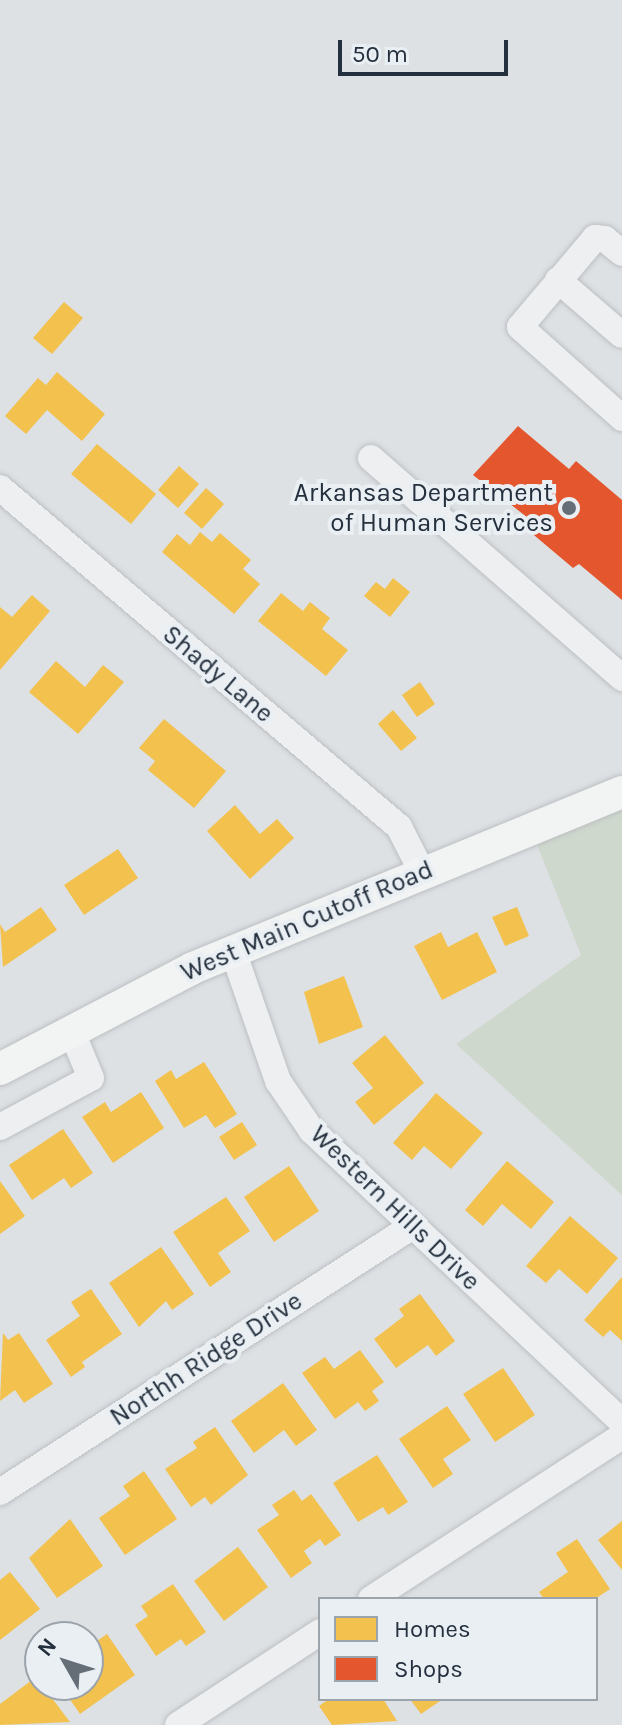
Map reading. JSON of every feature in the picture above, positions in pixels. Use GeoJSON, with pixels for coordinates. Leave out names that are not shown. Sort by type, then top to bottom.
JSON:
{"type":"FeatureCollection","features":[{"type":"Feature","properties":{"kind":"main road","name":"West Main Cutoff Road"},"geometry":{"type":"LineString","coordinates":[[0,1069],[71,1030],[233,951],[421,870],[532,832],[622,792]]}},
{"type":"Feature","properties":{"kind":"street"},"geometry":{"type":"LineString","coordinates":[[622,253],[605,239],[595,238],[520,327],[522,334],[622,418]]}},
{"type":"Feature","properties":{"kind":"street"},"geometry":{"type":"LineString","coordinates":[[558,280],[622,335]]}},
{"type":"Feature","properties":{"kind":"street"},"geometry":{"type":"LineString","coordinates":[[371,458],[622,678]]}},
{"type":"Feature","properties":{"kind":"street","name":"Shady Lane"},"geometry":{"type":"LineString","coordinates":[[0,488],[399,827],[421,870]]}},
{"type":"Feature","properties":{"kind":"street","name":"Western Hills Drive"},"geometry":{"type":"LineString","coordinates":[[233,951],[278,1081],[312,1131],[622,1422]]}},
{"type":"Feature","properties":{"kind":"street"},"geometry":{"type":"LineString","coordinates":[[0,1127],[91,1078],[71,1030]]}},
{"type":"Feature","properties":{"kind":"street","name":"Northh Ridge Drive"},"geometry":{"type":"LineString","coordinates":[[0,1492],[411,1227]]}},
{"type":"Feature","properties":{"kind":"street"},"geometry":{"type":"LineString","coordinates":[[374,1597],[622,1436]]}},
{"type":"Feature","properties":{"kind":"street"},"geometry":{"type":"LineString","coordinates":[[178,1725],[318,1633]]}},
{"type":"Feature","properties":{"kind":"shaded area"},"geometry":{"type":"Polygon","coordinates":[[[622,792],[622,1195],[456,1044],[581,955],[532,832],[622,792]]]}},
{"type":"Feature","properties":{"kind":"building: Homes"},"geometry":{"type":"Polygon","coordinates":[[[64,302],[83,318],[52,354],[33,338],[64,302]]]}},
{"type":"Feature","properties":{"kind":"building: Homes"},"geometry":{"type":"Polygon","coordinates":[[[57,372],[105,414],[82,441],[47,410],[26,434],[5,416],[38,378],[46,385],[57,372]]]}},
{"type":"Feature","properties":{"kind":"building: Homes"},"geometry":{"type":"Polygon","coordinates":[[[97,444],[156,494],[131,524],[71,474],[97,444]]]}},
{"type":"Feature","properties":{"kind":"building: Homes"},"geometry":{"type":"Polygon","coordinates":[[[179,466],[199,484],[178,508],[158,490],[179,466]]]}},
{"type":"Feature","properties":{"kind":"building: Homes"},"geometry":{"type":"Polygon","coordinates":[[[206,488],[224,504],[202,529],[184,513],[206,488]]]}},
{"type":"Feature","properties":{"kind":"building: Homes"},"geometry":{"type":"Polygon","coordinates":[[[200,532],[212,542],[220,533],[251,560],[243,569],[260,584],[234,614],[162,552],[177,534],[190,545],[200,532]]]}},
{"type":"Feature","properties":{"kind":"building: Homes"},"geometry":{"type":"Polygon","coordinates":[[[393,578],[410,592],[390,617],[364,596],[376,582],[385,589],[393,578]]]}},
{"type":"Feature","properties":{"kind":"building: Homes"},"geometry":{"type":"Polygon","coordinates":[[[281,593],[303,611],[310,602],[330,618],[322,629],[348,650],[326,676],[258,621],[281,593]]]}},
{"type":"Feature","properties":{"kind":"building: Homes"},"geometry":{"type":"Polygon","coordinates":[[[32,595],[50,611],[0,670],[0,607],[12,617],[32,595]]]}},
{"type":"Feature","properties":{"kind":"building: Homes"},"geometry":{"type":"Polygon","coordinates":[[[56,661],[85,687],[103,665],[124,682],[78,734],[29,692],[56,661]]]}},
{"type":"Feature","properties":{"kind":"building: Homes"},"geometry":{"type":"Polygon","coordinates":[[[420,682],[435,704],[417,717],[402,695],[420,682]]]}},
{"type":"Feature","properties":{"kind":"building: Homes"},"geometry":{"type":"Polygon","coordinates":[[[393,710],[417,738],[401,751],[378,724],[393,710]]]}},
{"type":"Feature","properties":{"kind":"building: Homes"},"geometry":{"type":"Polygon","coordinates":[[[164,719],[226,771],[194,808],[148,770],[155,761],[139,748],[164,719]]]}},
{"type":"Feature","properties":{"kind":"building: Homes"},"geometry":{"type":"Polygon","coordinates":[[[235,805],[260,834],[277,819],[294,838],[250,879],[207,831],[235,805]]]}},
{"type":"Feature","properties":{"kind":"building: Homes"},"geometry":{"type":"Polygon","coordinates":[[[118,849],[138,878],[84,915],[64,885],[118,849]]]}},
{"type":"Feature","properties":{"kind":"building: Homes"},"geometry":{"type":"Polygon","coordinates":[[[41,907],[57,930],[3,967],[0,924],[5,932],[41,907]]]}},
{"type":"Feature","properties":{"kind":"building: Homes"},"geometry":{"type":"Polygon","coordinates":[[[517,907],[529,936],[505,946],[492,917],[517,907]]]}},
{"type":"Feature","properties":{"kind":"building: Homes"},"geometry":{"type":"Polygon","coordinates":[[[441,932],[448,947],[477,932],[497,972],[442,1000],[414,946],[441,932]]]}},
{"type":"Feature","properties":{"kind":"building: Homes"},"geometry":{"type":"Polygon","coordinates":[[[344,976],[363,1027],[319,1044],[304,992],[344,976]]]}},
{"type":"Feature","properties":{"kind":"building: Homes"},"geometry":{"type":"Polygon","coordinates":[[[385,1035],[424,1083],[374,1125],[355,1102],[373,1088],[352,1063],[385,1035]]]}},
{"type":"Feature","properties":{"kind":"building: Homes"},"geometry":{"type":"Polygon","coordinates":[[[204,1062],[237,1114],[215,1128],[206,1115],[184,1128],[155,1081],[171,1070],[176,1079],[204,1062]]]}},
{"type":"Feature","properties":{"kind":"building: Homes"},"geometry":{"type":"Polygon","coordinates":[[[141,1092],[164,1128],[113,1163],[82,1117],[105,1102],[111,1112],[141,1092]]]}},
{"type":"Feature","properties":{"kind":"building: Homes"},"geometry":{"type":"Polygon","coordinates":[[[436,1093],[483,1133],[451,1169],[424,1146],[412,1160],[393,1143],[436,1093]]]}},
{"type":"Feature","properties":{"kind":"building: Homes"},"geometry":{"type":"Polygon","coordinates":[[[242,1122],[257,1145],[234,1160],[219,1137],[242,1122]]]}},
{"type":"Feature","properties":{"kind":"building: Homes"},"geometry":{"type":"Polygon","coordinates":[[[63,1129],[93,1173],[71,1188],[64,1178],[32,1200],[9,1165],[63,1129]]]}},
{"type":"Feature","properties":{"kind":"building: Homes"},"geometry":{"type":"Polygon","coordinates":[[[507,1161],[554,1202],[531,1229],[502,1204],[483,1226],[465,1210],[507,1161]]]}},
{"type":"Feature","properties":{"kind":"building: Homes"},"geometry":{"type":"Polygon","coordinates":[[[289,1166],[319,1211],[274,1242],[244,1197],[289,1166]]]}},
{"type":"Feature","properties":{"kind":"building: Homes"},"geometry":{"type":"Polygon","coordinates":[[[0,1181],[25,1216],[0,1234],[0,1181]]]}},
{"type":"Feature","properties":{"kind":"building: Homes"},"geometry":{"type":"Polygon","coordinates":[[[226,1197],[250,1231],[218,1253],[231,1272],[210,1287],[173,1232],[226,1197]]]}},
{"type":"Feature","properties":{"kind":"building: Homes"},"geometry":{"type":"Polygon","coordinates":[[[570,1216],[618,1258],[587,1294],[559,1269],[546,1283],[526,1266],[570,1216]]]}},
{"type":"Feature","properties":{"kind":"building: Homes"},"geometry":{"type":"Polygon","coordinates":[[[161,1247],[194,1294],[172,1310],[166,1301],[139,1327],[109,1283],[161,1247]]]}},
{"type":"Feature","properties":{"kind":"building: Homes"},"geometry":{"type":"Polygon","coordinates":[[[622,1277],[622,1341],[610,1330],[603,1337],[584,1320],[622,1277]]]}},
{"type":"Feature","properties":{"kind":"building: Homes"},"geometry":{"type":"Polygon","coordinates":[[[91,1289],[122,1334],[82,1362],[85,1367],[71,1377],[46,1340],[80,1316],[71,1302],[91,1289]]]}},
{"type":"Feature","properties":{"kind":"building: Homes"},"geometry":{"type":"Polygon","coordinates":[[[420,1294],[455,1341],[436,1356],[428,1345],[396,1368],[374,1339],[404,1316],[399,1309],[420,1294]]]}},
{"type":"Feature","properties":{"kind":"building: Homes"},"geometry":{"type":"Polygon","coordinates":[[[3,1333],[8,1340],[19,1333],[53,1384],[24,1403],[15,1390],[0,1401],[3,1333]]]}},
{"type":"Feature","properties":{"kind":"building: Homes"},"geometry":{"type":"Polygon","coordinates":[[[360,1350],[384,1382],[372,1391],[379,1401],[365,1411],[358,1402],[335,1419],[302,1373],[325,1357],[334,1369],[360,1350]]]}},
{"type":"Feature","properties":{"kind":"building: Homes"},"geometry":{"type":"Polygon","coordinates":[[[503,1368],[535,1415],[495,1442],[463,1394],[503,1368]]]}},
{"type":"Feature","properties":{"kind":"building: Homes"},"geometry":{"type":"Polygon","coordinates":[[[283,1383],[317,1430],[296,1446],[284,1430],[254,1453],[231,1421],[283,1383]]]}},
{"type":"Feature","properties":{"kind":"building: Homes"},"geometry":{"type":"Polygon","coordinates":[[[447,1406],[471,1440],[443,1459],[453,1474],[433,1488],[399,1439],[447,1406]]]}},
{"type":"Feature","properties":{"kind":"building: Homes"},"geometry":{"type":"Polygon","coordinates":[[[215,1427],[248,1475],[211,1505],[205,1497],[191,1507],[165,1469],[197,1448],[193,1442],[215,1427]]]}},
{"type":"Feature","properties":{"kind":"building: Homes"},"geometry":{"type":"Polygon","coordinates":[[[377,1455],[408,1502],[388,1515],[383,1507],[358,1522],[333,1483],[377,1455]]]}},
{"type":"Feature","properties":{"kind":"building: Homes"},"geometry":{"type":"Polygon","coordinates":[[[144,1471],[177,1519],[125,1555],[99,1518],[130,1496],[123,1486],[144,1471]]]}},
{"type":"Feature","properties":{"kind":"building: Homes"},"geometry":{"type":"Polygon","coordinates":[[[294,1490],[302,1501],[311,1494],[341,1535],[325,1546],[320,1539],[304,1551],[312,1563],[291,1578],[257,1530],[279,1515],[272,1505],[294,1490]]]}},
{"type":"Feature","properties":{"kind":"building: Homes"},"geometry":{"type":"Polygon","coordinates":[[[70,1519],[103,1566],[57,1598],[29,1558],[70,1519]]]}},
{"type":"Feature","properties":{"kind":"building: Homes"},"geometry":{"type":"Polygon","coordinates":[[[622,1521],[622,1570],[598,1540],[622,1521]]]}},
{"type":"Feature","properties":{"kind":"building: Homes"},"geometry":{"type":"Polygon","coordinates":[[[577,1539],[610,1589],[598,1597],[543,1597],[539,1592],[568,1572],[556,1553],[577,1539]]]}},
{"type":"Feature","properties":{"kind":"building: Homes"},"geometry":{"type":"Polygon","coordinates":[[[238,1547],[268,1587],[224,1621],[194,1581],[238,1547]]]}},
{"type":"Feature","properties":{"kind":"building: Homes"},"geometry":{"type":"Polygon","coordinates":[[[10,1572],[40,1609],[0,1640],[0,1580],[10,1572]]]}},
{"type":"Feature","properties":{"kind":"building: Homes"},"geometry":{"type":"Polygon","coordinates":[[[173,1584],[206,1632],[186,1646],[181,1639],[156,1656],[135,1625],[148,1616],[141,1606],[173,1584]]]}},
{"type":"Feature","properties":{"kind":"building: Homes"},"geometry":{"type":"Polygon","coordinates":[[[107,1634],[135,1675],[104,1697],[104,1636],[107,1634]]]}},
{"type":"Feature","properties":{"kind":"building: Homes"},"geometry":{"type":"Polygon","coordinates":[[[24,1686],[24,1701],[54,1701],[70,1722],[0,1725],[0,1704],[24,1686]]]}},
{"type":"Feature","properties":{"kind":"building: Homes"},"geometry":{"type":"Polygon","coordinates":[[[71,1701],[98,1701],[80,1714],[71,1701]]]}},
{"type":"Feature","properties":{"kind":"building: Homes"},"geometry":{"type":"Polygon","coordinates":[[[326,1701],[384,1701],[397,1721],[332,1725],[319,1706],[326,1701]]]}},
{"type":"Feature","properties":{"kind":"building: Homes"},"geometry":{"type":"Polygon","coordinates":[[[411,1701],[440,1701],[421,1714],[411,1701]]]}},
{"type":"Feature","properties":{"kind":"building: Shops","name":"Arkansas Department of Human Services"},"geometry":{"type":"Polygon","coordinates":[[[518,426],[569,469],[576,461],[622,500],[622,600],[579,564],[573,568],[522,525],[528,518],[473,475],[518,426]]]}},
{"type":"Feature","properties":{"kind":"place","name":"Arkansas Department of Human Services"},"geometry":{"type":"Point","coordinates":[569,508]}}]}
